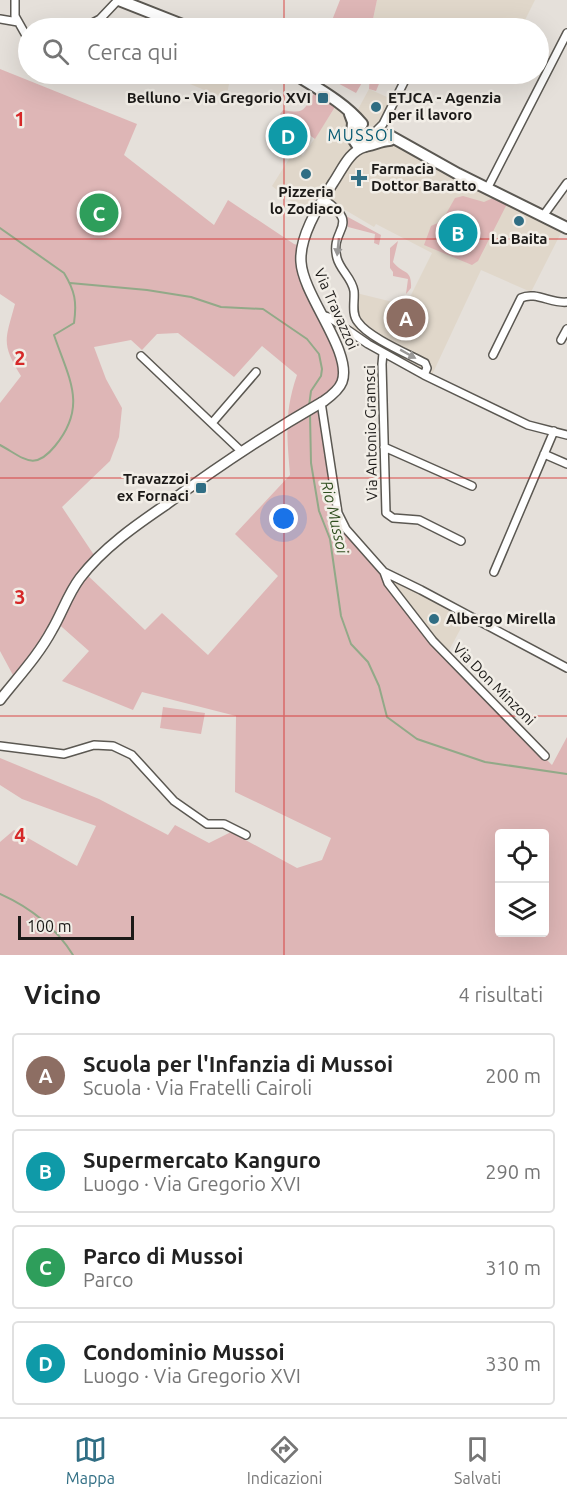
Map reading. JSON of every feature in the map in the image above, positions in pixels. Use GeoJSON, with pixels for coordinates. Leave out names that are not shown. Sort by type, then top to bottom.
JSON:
{"type":"FeatureCollection","features":[{"type":"Feature","properties":{"kind":"main road"},"geometry":{"type":"LineString","coordinates":[[119,0],[165,18]]}},
{"type":"Feature","properties":{"kind":"main road"},"geometry":{"type":"LineString","coordinates":[[309,84],[348,112],[353,122],[366,136],[395,139],[487,189],[567,228]]}},
{"type":"Feature","properties":{"kind":"street"},"geometry":{"type":"LineString","coordinates":[[0,19],[18,22],[14,10],[15,0]]}},
{"type":"Feature","properties":{"kind":"street"},"geometry":{"type":"LineString","coordinates":[[102,18],[119,0]]}},
{"type":"Feature","properties":{"kind":"street"},"geometry":{"type":"LineString","coordinates":[[549,68],[567,33]]}},
{"type":"Feature","properties":{"kind":"street"},"geometry":{"type":"LineString","coordinates":[[366,136],[401,84]]}},
{"type":"Feature","properties":{"kind":"street"},"geometry":{"type":"LineString","coordinates":[[487,189],[541,84]]}},
{"type":"Feature","properties":{"kind":"street","name":"Via Travazzoi"},"geometry":{"type":"LineString","coordinates":[[0,699],[35,657],[52,631],[68,597],[80,578],[95,561],[130,530],[242,452],[319,404],[340,387],[344,375],[341,357],[307,285],[301,259],[304,241],[316,210],[366,136]]}},
{"type":"Feature","properties":{"kind":"street"},"geometry":{"type":"LineString","coordinates":[[543,216],[567,183]]}},
{"type":"Feature","properties":{"kind":"street"},"geometry":{"type":"LineString","coordinates":[[323,199],[338,209],[343,216],[344,224],[337,245],[337,259],[352,286],[357,322],[367,331],[425,363],[427,368],[424,375]]}},
{"type":"Feature","properties":{"kind":"street"},"geometry":{"type":"LineString","coordinates":[[493,355],[521,298],[526,295],[559,303],[567,302]]}},
{"type":"Feature","properties":{"kind":"street"},"geometry":{"type":"LineString","coordinates":[[322,315],[383,353],[424,375],[528,425],[567,435]]}},
{"type":"Feature","properties":{"kind":"street"},"geometry":{"type":"LineString","coordinates":[[561,340],[567,329]]}},
{"type":"Feature","properties":{"kind":"street","name":"Via Antonio Gramsci"},"geometry":{"type":"LineString","coordinates":[[383,353],[386,513],[393,519],[419,520],[461,541]]}},
{"type":"Feature","properties":{"kind":"street"},"geometry":{"type":"LineString","coordinates":[[141,356],[242,452]]}},
{"type":"Feature","properties":{"kind":"street"},"geometry":{"type":"LineString","coordinates":[[212,423],[256,372]]}},
{"type":"Feature","properties":{"kind":"street","name":"Via Don Minzoni"},"geometry":{"type":"LineString","coordinates":[[319,404],[338,513],[346,529],[384,572],[388,583],[433,641],[545,756]]}},
{"type":"Feature","properties":{"kind":"street"},"geometry":{"type":"LineString","coordinates":[[494,572],[554,431]]}},
{"type":"Feature","properties":{"kind":"street"},"geometry":{"type":"LineString","coordinates":[[384,447],[472,486]]}},
{"type":"Feature","properties":{"kind":"street"},"geometry":{"type":"LineString","coordinates":[[544,454],[567,464]]}},
{"type":"Feature","properties":{"kind":"street","name":"Via Don Minzoni"},"geometry":{"type":"LineString","coordinates":[[384,572],[567,668]]}},
{"type":"Feature","properties":{"kind":"street"},"geometry":{"type":"LineString","coordinates":[[0,746],[64,754],[94,745],[113,746],[132,755],[174,801],[207,824],[224,824],[246,836]]}},
{"type":"Feature","properties":{"kind":"shaded area"},"geometry":{"type":"Polygon","coordinates":[[[340,0],[377,0],[373,18],[333,18],[340,0]]]}},
{"type":"Feature","properties":{"kind":"shaded area"},"geometry":{"type":"Polygon","coordinates":[[[377,0],[535,0],[526,18],[373,18],[377,0]]]}},
{"type":"Feature","properties":{"kind":"shaded area"},"geometry":{"type":"Polygon","coordinates":[[[146,13],[156,18],[146,18],[146,13]]]}},
{"type":"Feature","properties":{"kind":"shaded area"},"geometry":{"type":"Polygon","coordinates":[[[0,69],[18,76],[18,84],[37,84],[137,124],[124,155],[214,225],[228,200],[294,244],[301,246],[299,259],[342,364],[339,385],[320,405],[336,516],[385,570],[384,581],[445,658],[552,765],[567,737],[567,955],[0,955],[0,842],[14,830],[77,866],[96,826],[22,799],[0,785],[0,758],[99,799],[168,835],[175,825],[209,843],[231,832],[297,868],[322,860],[331,838],[235,792],[236,716],[142,692],[133,710],[62,681],[89,651],[54,620],[14,677],[0,651],[0,403],[21,376],[8,348],[9,326],[15,304],[0,294],[0,69]],[[178,333],[157,334],[142,350],[131,340],[94,347],[106,379],[122,408],[119,437],[110,461],[62,507],[94,555],[82,570],[145,630],[162,613],[208,655],[278,576],[235,534],[290,475],[288,413],[297,375],[262,346],[234,377],[178,333]]]}},
{"type":"Feature","properties":{"kind":"shaded area"},"geometry":{"type":"Polygon","coordinates":[[[190,84],[229,84],[226,99],[190,84]]]}},
{"type":"Feature","properties":{"kind":"shaded area"},"geometry":{"type":"Polygon","coordinates":[[[339,84],[361,84],[356,93],[339,84]]]}},
{"type":"Feature","properties":{"kind":"shaded area"},"geometry":{"type":"Polygon","coordinates":[[[369,84],[379,84],[376,91],[369,89],[369,84]]]}},
{"type":"Feature","properties":{"kind":"shaded area"},"geometry":{"type":"Polygon","coordinates":[[[369,89],[396,101],[380,131],[565,225],[531,292],[481,270],[431,377],[353,332],[352,292],[401,302],[410,297],[432,253],[376,224],[374,227],[325,198],[316,214],[291,201],[272,186],[294,151],[303,156],[338,103],[355,115],[369,89]]]}},
{"type":"Feature","properties":{"kind":"shaded area"},"geometry":{"type":"Polygon","coordinates":[[[314,93],[335,107],[315,139],[280,114],[283,110],[296,112],[303,110],[314,93]]]}},
{"type":"Feature","properties":{"kind":"shaded area"},"geometry":{"type":"Polygon","coordinates":[[[502,194],[510,198],[478,261],[472,265],[424,245],[431,226],[442,221],[455,198],[463,196],[484,202],[502,194]]]}},
{"type":"Feature","properties":{"kind":"shaded area"},"geometry":{"type":"Polygon","coordinates":[[[346,216],[381,235],[379,245],[374,243],[375,234],[348,227],[346,216]]]}},
{"type":"Feature","properties":{"kind":"shaded area"},"geometry":{"type":"Polygon","coordinates":[[[398,241],[393,262],[410,277],[411,288],[406,294],[408,279],[393,276],[390,268],[390,248],[398,241]]]}},
{"type":"Feature","properties":{"kind":"shaded area"},"geometry":{"type":"Polygon","coordinates":[[[385,570],[469,613],[445,658],[384,581],[385,570]]]}},
{"type":"Feature","properties":{"kind":"shaded area"},"geometry":{"type":"Polygon","coordinates":[[[163,707],[205,713],[201,734],[160,728],[163,707]]]}},
{"type":"Feature","properties":{"kind":"waterway"},"geometry":{"type":"LineString","coordinates":[[0,228],[64,273],[73,291],[75,309],[74,323],[54,335],[70,379],[72,392],[71,418],[65,432],[48,454],[35,461],[22,458],[0,445]]}},
{"type":"Feature","properties":{"kind":"waterway","name":"Rio Mussoi"},"geometry":{"type":"LineString","coordinates":[[70,283],[147,290],[191,297],[221,307],[263,309],[307,339],[319,354],[321,376],[311,391],[309,406]]}},
{"type":"Feature","properties":{"kind":"waterway","name":"Rio Mussoi"},"geometry":{"type":"LineString","coordinates":[[310,414],[311,463],[319,511],[330,539],[341,616],[351,644],[368,662],[379,686],[387,717],[417,739],[485,762],[567,774]]}},
{"type":"Feature","properties":{"kind":"waterway"},"geometry":{"type":"LineString","coordinates":[[0,894],[41,919],[73,955]]}},
{"type":"Feature","properties":{"kind":"place","name":"Belluno - Via Gregorio XVI"},"geometry":{"type":"Point","coordinates":[323,98]}},
{"type":"Feature","properties":{"kind":"place","name":"ETJCA - Agenzia per il lavoro"},"geometry":{"type":"Point","coordinates":[376,107]}},
{"type":"Feature","properties":{"kind":"place","name":"Condominio Mussoi"},"geometry":{"type":"Point","coordinates":[288,136]}},
{"type":"Feature","properties":{"kind":"place","name":"Pizzeria lo Zodiaco"},"geometry":{"type":"Point","coordinates":[306,174]}},
{"type":"Feature","properties":{"kind":"place","name":"Farmacia Dottor Baratto"},"geometry":{"type":"Point","coordinates":[359,178]}},
{"type":"Feature","properties":{"kind":"place","name":"Parco di Mussoi"},"geometry":{"type":"Point","coordinates":[99,213]}},
{"type":"Feature","properties":{"kind":"place","name":"La Baita"},"geometry":{"type":"Point","coordinates":[519,221]}},
{"type":"Feature","properties":{"kind":"place","name":"Supermercato Kanguro"},"geometry":{"type":"Point","coordinates":[458,233]}},
{"type":"Feature","properties":{"kind":"place","name":"Scuola per l'Infanzia di Mussoi"},"geometry":{"type":"Point","coordinates":[406,318]}},
{"type":"Feature","properties":{"kind":"place","name":"Travazzoi ex Fornaci"},"geometry":{"type":"Point","coordinates":[201,488]}},
{"type":"Feature","properties":{"kind":"place","name":"Albergo Mirella"},"geometry":{"type":"Point","coordinates":[434,619]}},
{"type":"Feature","properties":{"kind":"district","name":"MUSSOI"},"geometry":{"type":"Point","coordinates":[361,135]}}]}
